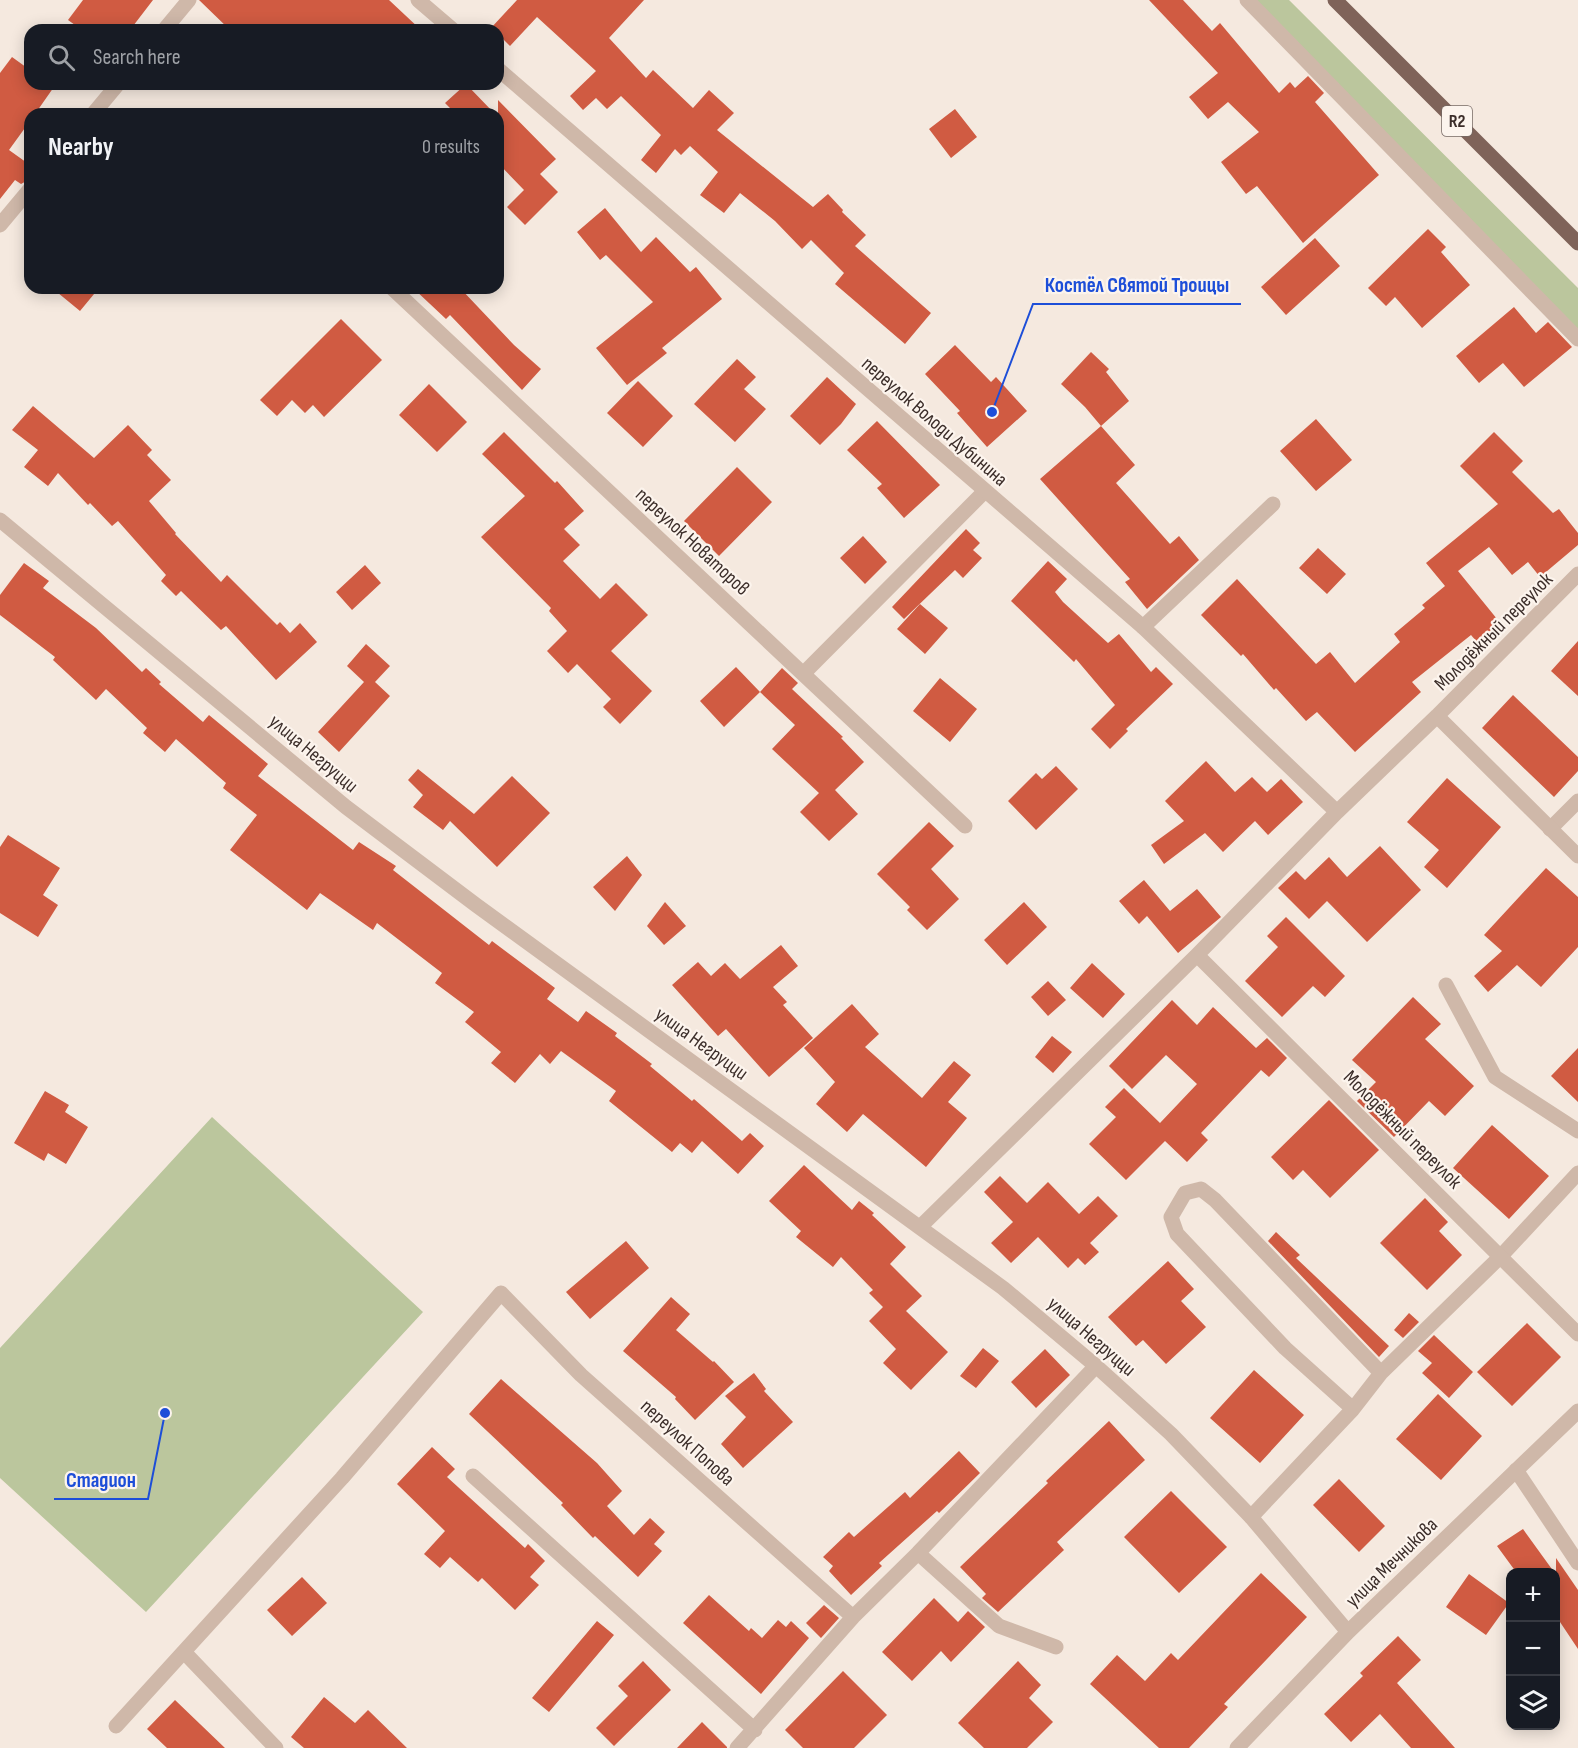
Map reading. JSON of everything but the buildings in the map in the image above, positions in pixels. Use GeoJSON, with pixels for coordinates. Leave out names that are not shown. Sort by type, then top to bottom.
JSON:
{"type":"FeatureCollection","features":[{"type":"Feature","properties":{"kind":"main road","name":"R2"},"geometry":{"type":"LineString","coordinates":[[1335,0],[1578,243]]}},
{"type":"Feature","properties":{"kind":"street"},"geometry":{"type":"LineString","coordinates":[[169,24],[189,0]]}},
{"type":"Feature","properties":{"kind":"street"},"geometry":{"type":"LineString","coordinates":[[418,0],[446,24]]}},
{"type":"Feature","properties":{"kind":"street"},"geometry":{"type":"LineString","coordinates":[[1247,0],[1578,339]]}},
{"type":"Feature","properties":{"kind":"street","name":"переулок Володи Дубинина"},"geometry":{"type":"LineString","coordinates":[[504,74],[1143,627],[1337,812]]}},
{"type":"Feature","properties":{"kind":"street"},"geometry":{"type":"LineString","coordinates":[[98,108],[113,90]]}},
{"type":"Feature","properties":{"kind":"street"},"geometry":{"type":"LineString","coordinates":[[0,225],[24,196]]}},
{"type":"Feature","properties":{"kind":"street","name":"переулок Новаторов"},"geometry":{"type":"LineString","coordinates":[[398,294],[965,826]]}},
{"type":"Feature","properties":{"kind":"street"},"geometry":{"type":"LineString","coordinates":[[804,673],[985,491]]}},
{"type":"Feature","properties":{"kind":"street"},"geometry":{"type":"LineString","coordinates":[[1143,627],[1273,504]]}},
{"type":"Feature","properties":{"kind":"street","name":"улица Негруцци"},"geometry":{"type":"LineString","coordinates":[[0,520],[346,807],[476,905],[1003,1288],[1096,1366],[1171,1434],[1251,1517],[1348,1632]]}},
{"type":"Feature","properties":{"kind":"street","name":"Молодёжный переулок"},"geometry":{"type":"LineString","coordinates":[[920,1227],[1197,955],[1337,812],[1437,716],[1578,574]]}},
{"type":"Feature","properties":{"kind":"street","name":"Молодёжный переулок"},"geometry":{"type":"LineString","coordinates":[[1437,716],[1578,856]]}},
{"type":"Feature","properties":{"kind":"street"},"geometry":{"type":"LineString","coordinates":[[1550,829],[1578,801]]}},
{"type":"Feature","properties":{"kind":"street","name":"Молодёжный переулок"},"geometry":{"type":"LineString","coordinates":[[1197,955],[1578,1334]]}},
{"type":"Feature","properties":{"kind":"street"},"geometry":{"type":"LineString","coordinates":[[1446,985],[1495,1077],[1578,1131]]}},
{"type":"Feature","properties":{"kind":"street"},"geometry":{"type":"LineString","coordinates":[[1251,1517],[1353,1409],[1381,1373],[1501,1256],[1578,1173]]}},
{"type":"Feature","properties":{"kind":"street"},"geometry":{"type":"LineString","coordinates":[[1353,1409],[1285,1348],[1177,1234],[1171,1217],[1185,1193],[1202,1189],[1215,1200],[1381,1373]]}},
{"type":"Feature","properties":{"kind":"street","name":"переулок Попова"},"geometry":{"type":"LineString","coordinates":[[184,1652],[342,1478],[501,1293],[581,1375],[853,1617]]}},
{"type":"Feature","properties":{"kind":"street"},"geometry":{"type":"LineString","coordinates":[[742,1746],[853,1617],[918,1553],[1096,1366]]}},
{"type":"Feature","properties":{"kind":"street","name":"улица Мечникова"},"geometry":{"type":"LineString","coordinates":[[1237,1748],[1348,1632],[1578,1411]]}},
{"type":"Feature","properties":{"kind":"street"},"geometry":{"type":"LineString","coordinates":[[1516,1470],[1578,1563]]}},
{"type":"Feature","properties":{"kind":"street"},"geometry":{"type":"LineString","coordinates":[[472,1476],[755,1730]]}},
{"type":"Feature","properties":{"kind":"street"},"geometry":{"type":"LineString","coordinates":[[918,1553],[999,1626],[1056,1647]]}},
{"type":"Feature","properties":{"kind":"street"},"geometry":{"type":"LineString","coordinates":[[116,1726],[184,1652],[276,1748]]}},
{"type":"Feature","properties":{"kind":"green space"},"geometry":{"type":"Polygon","coordinates":[[[1247,0],[1289,0],[1578,288],[1578,339],[1247,0]]]}},
{"type":"Feature","properties":{"kind":"green space"},"geometry":{"type":"Polygon","coordinates":[[[212,1117],[423,1312],[146,1612],[0,1478],[0,1348],[212,1117]]]}},
{"type":"Feature","properties":{"kind":"place","name":"Костёл Святой Троицы"},"geometry":{"type":"Point","coordinates":[992,412]}},
{"type":"Feature","properties":{"kind":"place","name":"Стадион"},"geometry":{"type":"Point","coordinates":[165,1413]}}]}
